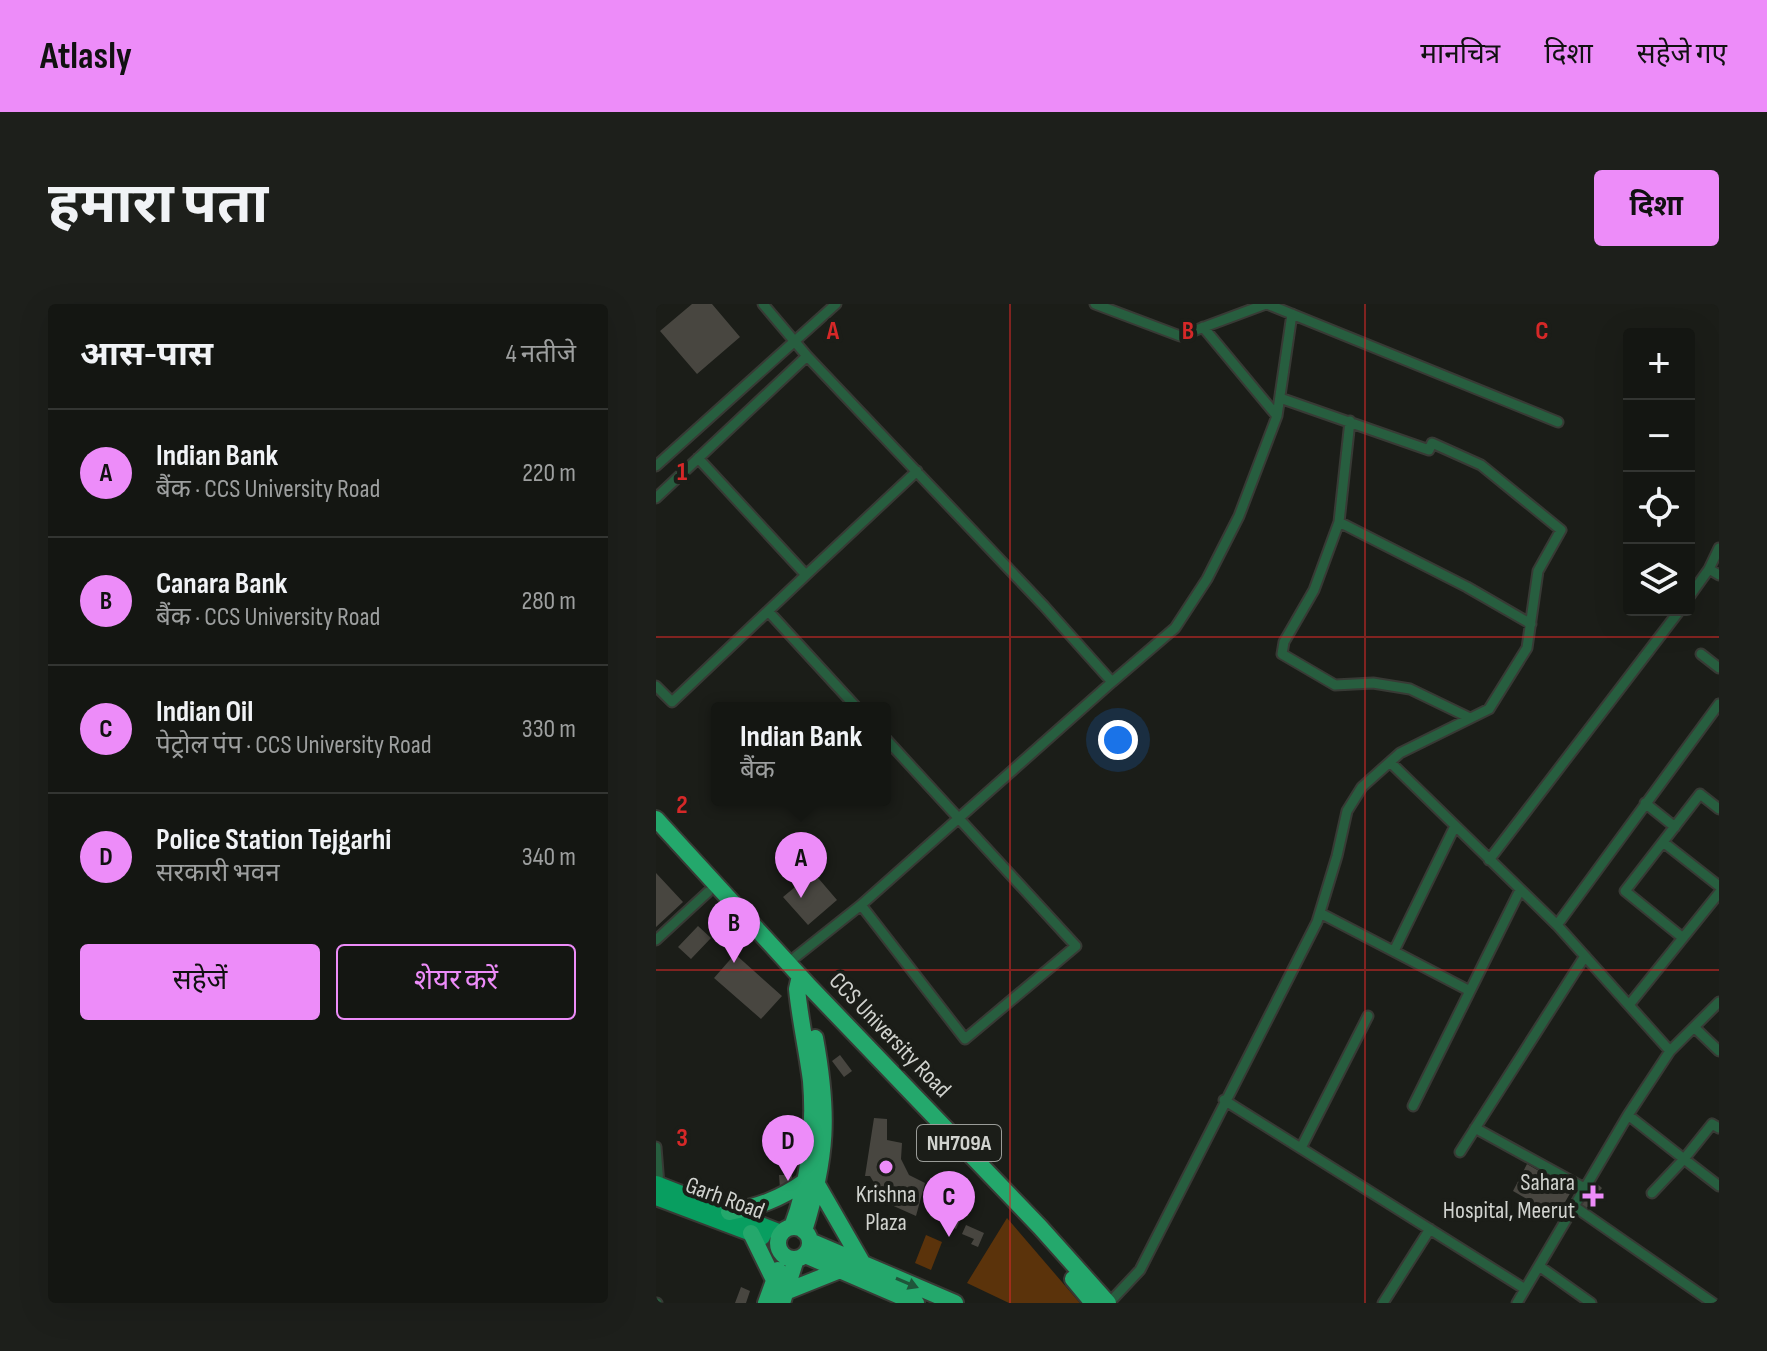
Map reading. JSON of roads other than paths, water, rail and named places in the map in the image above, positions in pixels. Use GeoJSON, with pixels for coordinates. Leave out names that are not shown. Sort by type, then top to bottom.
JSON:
{"type":"FeatureCollection","features":[{"type":"Feature","properties":{"kind":"highway","name":"CCS University Road"},"geometry":{"type":"LineString","coordinates":[[656,819],[788,963],[803,987]]}},
{"type":"Feature","properties":{"kind":"highway","name":"CCS University Road"},"geometry":{"type":"LineString","coordinates":[[656,835],[1109,1303]]}},
{"type":"Feature","properties":{"kind":"highway"},"geometry":{"type":"LineString","coordinates":[[780,1292],[811,1184],[826,1108],[803,987]]}},
{"type":"Feature","properties":{"kind":"highway","name":"CCS University Road"},"geometry":{"type":"LineString","coordinates":[[975,1165],[1093,1303]]}},
{"type":"Feature","properties":{"kind":"highway"},"geometry":{"type":"LineString","coordinates":[[729,1212],[758,1206],[811,1184]]}},
{"type":"Feature","properties":{"kind":"highway"},"geometry":{"type":"LineString","coordinates":[[811,1184],[864,1264]]}},
{"type":"Feature","properties":{"kind":"highway"},"geometry":{"type":"LineString","coordinates":[[751,1233],[780,1292]]}},
{"type":"Feature","properties":{"kind":"highway"},"geometry":{"type":"LineString","coordinates":[[794,1243],[864,1264],[955,1303]]}},
{"type":"Feature","properties":{"kind":"highway"},"geometry":{"type":"LineString","coordinates":[[794,1243],[840,1270],[916,1303]]}},
{"type":"Feature","properties":{"kind":"highway"},"geometry":{"type":"LineString","coordinates":[[766,1303],[780,1292],[840,1270]]}},
{"type":"Feature","properties":{"kind":"main road","name":"Garh Road"},"geometry":{"type":"LineString","coordinates":[[657,1189],[729,1212],[794,1243]]}},
{"type":"Feature","properties":{"kind":"main road","name":"Garh Road"},"geometry":{"type":"LineString","coordinates":[[657,1189],[751,1233],[794,1243]]}},
{"type":"Feature","properties":{"kind":"street"},"geometry":{"type":"LineString","coordinates":[[763,304],[807,356],[1112,682]]}},
{"type":"Feature","properties":{"kind":"street"},"geometry":{"type":"LineString","coordinates":[[656,466],[836,304]]}},
{"type":"Feature","properties":{"kind":"street"},"geometry":{"type":"LineString","coordinates":[[1095,304],[1180,336],[1266,304],[1558,422]]}},
{"type":"Feature","properties":{"kind":"street"},"geometry":{"type":"LineString","coordinates":[[788,963],[861,905],[1175,628],[1207,579],[1239,516],[1277,416],[1292,314]]}},
{"type":"Feature","properties":{"kind":"street"},"geometry":{"type":"LineString","coordinates":[[1203,327],[1277,416]]}},
{"type":"Feature","properties":{"kind":"street"},"geometry":{"type":"LineString","coordinates":[[656,498],[807,356]]}},
{"type":"Feature","properties":{"kind":"street"},"geometry":{"type":"LineString","coordinates":[[1109,1303],[1140,1270],[1320,913],[1347,811],[1362,787],[1400,753],[1489,709],[1527,648],[1538,571],[1561,530],[1481,465],[1432,443],[1429,450],[1280,398]]}},
{"type":"Feature","properties":{"kind":"street"},"geometry":{"type":"LineString","coordinates":[[1350,421],[1339,522],[1314,590],[1284,642],[1282,654],[1335,685],[1373,683],[1410,689],[1470,718]]}},
{"type":"Feature","properties":{"kind":"street"},"geometry":{"type":"LineString","coordinates":[[698,458],[806,575]]}},
{"type":"Feature","properties":{"kind":"street"},"geometry":{"type":"LineString","coordinates":[[656,686],[672,702],[917,471]]}},
{"type":"Feature","properties":{"kind":"street"},"geometry":{"type":"LineString","coordinates":[[1339,522],[1467,587],[1531,624]]}},
{"type":"Feature","properties":{"kind":"street"},"geometry":{"type":"LineString","coordinates":[[1695,589],[1719,548]]}},
{"type":"Feature","properties":{"kind":"street"},"geometry":{"type":"LineString","coordinates":[[1709,569],[1719,575]]}},
{"type":"Feature","properties":{"kind":"street"},"geometry":{"type":"LineString","coordinates":[[768,611],[851,702]]}},
{"type":"Feature","properties":{"kind":"street"},"geometry":{"type":"LineString","coordinates":[[1489,860],[1675,616]]}},
{"type":"Feature","properties":{"kind":"street"},"geometry":{"type":"LineString","coordinates":[[1701,654],[1719,668]]}},
{"type":"Feature","properties":{"kind":"street"},"geometry":{"type":"LineString","coordinates":[[1557,925],[1719,704]]}},
{"type":"Feature","properties":{"kind":"street"},"geometry":{"type":"LineString","coordinates":[[861,905],[965,1039],[1076,946],[891,744]]}},
{"type":"Feature","properties":{"kind":"street"},"geometry":{"type":"LineString","coordinates":[[1390,762],[1557,925],[1670,1051]]}},
{"type":"Feature","properties":{"kind":"street"},"geometry":{"type":"LineString","coordinates":[[1683,938],[1625,891],[1700,794],[1719,809]]}},
{"type":"Feature","properties":{"kind":"street"},"geometry":{"type":"LineString","coordinates":[[1645,803],[1675,827]]}},
{"type":"Feature","properties":{"kind":"street"},"geometry":{"type":"LineString","coordinates":[[1394,951],[1455,826]]}},
{"type":"Feature","properties":{"kind":"street"},"geometry":{"type":"LineString","coordinates":[[1663,842],[1719,886]]}},
{"type":"Feature","properties":{"kind":"street"},"geometry":{"type":"LineString","coordinates":[[1413,1106],[1520,890]]}},
{"type":"Feature","properties":{"kind":"street"},"geometry":{"type":"LineString","coordinates":[[656,940],[708,892]]}},
{"type":"Feature","properties":{"kind":"street"},"geometry":{"type":"LineString","coordinates":[[1629,1005],[1719,893]]}},
{"type":"Feature","properties":{"kind":"street"},"geometry":{"type":"LineString","coordinates":[[1320,913],[1470,991]]}},
{"type":"Feature","properties":{"kind":"street"},"geometry":{"type":"LineString","coordinates":[[1460,1152],[1585,956]]}},
{"type":"Feature","properties":{"kind":"street"},"geometry":{"type":"LineString","coordinates":[[1517,1303],[1628,1115],[1670,1051],[1719,1002]]}},
{"type":"Feature","properties":{"kind":"street"},"geometry":{"type":"LineString","coordinates":[[1301,1148],[1368,1016]]}},
{"type":"Feature","properties":{"kind":"street"},"geometry":{"type":"LineString","coordinates":[[1694,1027],[1719,1051]]}},
{"type":"Feature","properties":{"kind":"street"},"geometry":{"type":"LineString","coordinates":[[1224,1100],[1525,1289]]}},
{"type":"Feature","properties":{"kind":"street"},"geometry":{"type":"LineString","coordinates":[[1628,1115],[1719,1186]]}},
{"type":"Feature","properties":{"kind":"street"},"geometry":{"type":"LineString","coordinates":[[1652,1193],[1712,1124],[1719,1128]]}},
{"type":"Feature","properties":{"kind":"street"},"geometry":{"type":"LineString","coordinates":[[1475,1128],[1586,1189]]}},
{"type":"Feature","properties":{"kind":"street"},"geometry":{"type":"LineString","coordinates":[[656,1147],[657,1189]]}},
{"type":"Feature","properties":{"kind":"street"},"geometry":{"type":"LineString","coordinates":[[1575,1207],[1713,1303]]}},
{"type":"Feature","properties":{"kind":"street"},"geometry":{"type":"LineString","coordinates":[[1383,1303],[1430,1229]]}},
{"type":"Feature","properties":{"kind":"street"},"geometry":{"type":"LineString","coordinates":[[1539,1266],[1591,1303]]}},
{"type":"Feature","properties":{"kind":"place","name":"Indian Bank"},"geometry":{"type":"Point","coordinates":[801,898]}},
{"type":"Feature","properties":{"kind":"place","name":"Canara Bank"},"geometry":{"type":"Point","coordinates":[734,963]}},
{"type":"Feature","properties":{"kind":"place","name":"Krishna Plaza"},"geometry":{"type":"Point","coordinates":[886,1167]}},
{"type":"Feature","properties":{"kind":"place","name":"Police Station Tejgarhi"},"geometry":{"type":"Point","coordinates":[788,1181]}},
{"type":"Feature","properties":{"kind":"place","name":"Sahara Hospital, Meerut"},"geometry":{"type":"Point","coordinates":[1593,1196]}},
{"type":"Feature","properties":{"kind":"place","name":"Indian Oil"},"geometry":{"type":"Point","coordinates":[949,1237]}}]}
